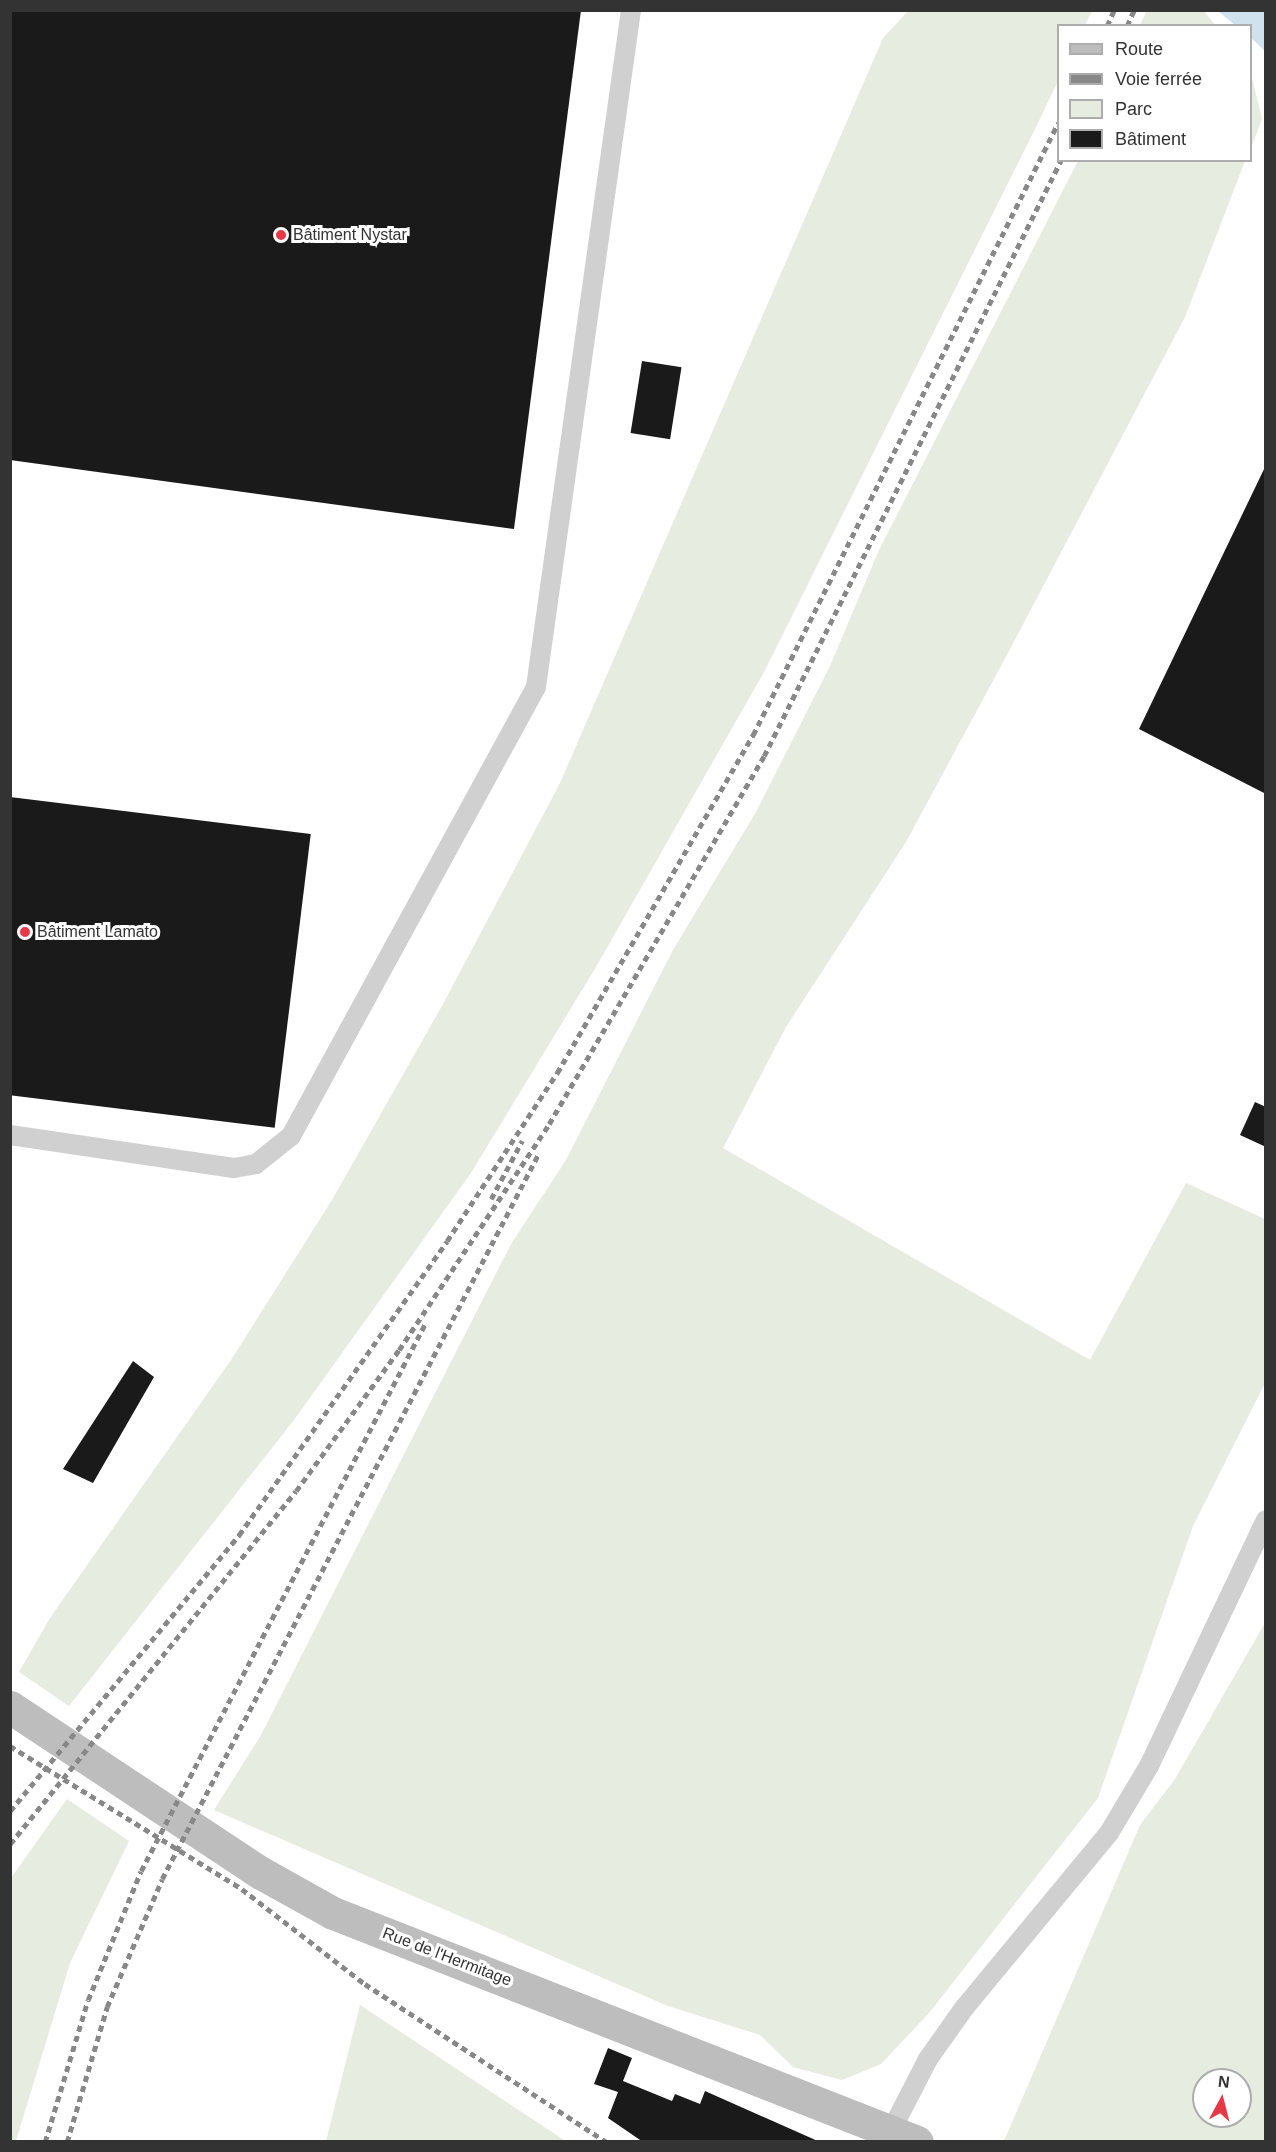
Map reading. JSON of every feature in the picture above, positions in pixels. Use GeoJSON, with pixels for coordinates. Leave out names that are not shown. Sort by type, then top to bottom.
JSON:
{"type":"FeatureCollection","features":[{"type":"Feature","properties":{"kind":"street","name":"Rue de l'Hermitage"},"geometry":{"type":"LineString","coordinates":[[10,1707],[261,1873],[333,1913],[904,2136]]}},
{"type":"Feature","properties":{"kind":"lane"},"geometry":{"type":"LineString","coordinates":[[10,1135],[234,1168],[256,1164],[291,1136],[536,687],[631,10]]}},
{"type":"Feature","properties":{"kind":"lane"},"geometry":{"type":"LineString","coordinates":[[904,2136],[928,2059],[965,2007],[1109,1833],[1149,1766],[1266,1520]]}},
{"type":"Feature","properties":{"kind":"green space"},"geometry":{"type":"Polygon","coordinates":[[[1147,10],[1204,11],[1214,24],[1140,24],[1147,10]]]}},
{"type":"Feature","properties":{"kind":"green space"},"geometry":{"type":"Polygon","coordinates":[[[908,11],[1092,11],[1086,24],[1057,24],[1057,83],[1035,129],[764,672],[596,967],[471,1173],[294,1420],[69,1706],[19,1672],[50,1618],[231,1360],[332,1200],[443,1004],[560,783],[883,38],[908,11]]]}},
{"type":"Feature","properties":{"kind":"green space"},"geometry":{"type":"Polygon","coordinates":[[[1252,78],[1262,119],[1252,145],[1252,78]]]}},
{"type":"Feature","properties":{"kind":"green space"},"geometry":{"type":"Polygon","coordinates":[[[1077,162],[1245,162],[1185,317],[1009,651],[906,842],[786,1027],[723,1148],[1090,1360],[1186,1183],[1265,1219],[1265,1383],[1193,1526],[1098,1798],[929,2013],[881,2064],[842,2080],[793,2067],[760,2035],[668,2006],[214,1810],[261,1735],[511,1244],[566,1160],[673,950],[756,812],[830,666],[879,550],[1077,162]]]}},
{"type":"Feature","properties":{"kind":"green space"},"geometry":{"type":"Polygon","coordinates":[[[1265,1623],[1265,2141],[1004,2141],[1140,1825],[1175,1779],[1265,1623]]]}},
{"type":"Feature","properties":{"kind":"green space"},"geometry":{"type":"Polygon","coordinates":[[[67,1799],[129,1841],[70,1963],[16,2141],[11,2141],[11,1878],[67,1799]]]}},
{"type":"Feature","properties":{"kind":"green space"},"geometry":{"type":"Polygon","coordinates":[[[360,2005],[564,2140],[326,2141],[360,2005]]]}},
{"type":"Feature","properties":{"kind":"water"},"geometry":{"type":"Polygon","coordinates":[[[1218,11],[1265,11],[1265,51],[1252,39],[1252,24],[1234,24],[1218,11]]]}},
{"type":"Feature","properties":{"kind":"building","name":"Bâtiment Nystar"},"geometry":{"type":"Polygon","coordinates":[[[10,10],[581,10],[514,529],[10,460],[10,10]]]}},
{"type":"Feature","properties":{"kind":"building"},"geometry":{"type":"Polygon","coordinates":[[[642,361],[682,367],[670,439],[631,433],[642,361]]]}},
{"type":"Feature","properties":{"kind":"building"},"geometry":{"type":"Polygon","coordinates":[[[1266,465],[1266,794],[1139,729],[1266,465]]]}},
{"type":"Feature","properties":{"kind":"building"},"geometry":{"type":"Polygon","coordinates":[[[10,797],[311,834],[275,1128],[10,1095],[10,797]]]}},
{"type":"Feature","properties":{"kind":"building"},"geometry":{"type":"Polygon","coordinates":[[[1255,1102],[1266,1107],[1266,1147],[1240,1135],[1255,1102]]]}},
{"type":"Feature","properties":{"kind":"building"},"geometry":{"type":"Polygon","coordinates":[[[133,1361],[154,1377],[93,1483],[63,1469],[133,1361]]]}},
{"type":"Feature","properties":{"kind":"building"},"geometry":{"type":"Polygon","coordinates":[[[608,2048],[632,2058],[623,2081],[672,2101],[675,2094],[700,2104],[705,2091],[820,2142],[643,2142],[608,2118],[618,2092],[594,2084],[608,2048]]]}},
{"type":"Feature","properties":{"kind":"railway"},"geometry":{"type":"LineString","coordinates":[[1108,24],[1114,10]]}},
{"type":"Feature","properties":{"kind":"railway"},"geometry":{"type":"LineString","coordinates":[[1128,24],[1134,10]]}},
{"type":"Feature","properties":{"kind":"railway"},"geometry":{"type":"LineString","coordinates":[[10,1811],[239,1535],[447,1241],[557,1073],[753,735],[1057,125]]}},
{"type":"Feature","properties":{"kind":"railway"},"geometry":{"type":"LineString","coordinates":[[10,1844],[296,1491],[399,1350],[549,1124],[764,756],[1060,162]]}},
{"type":"Feature","properties":{"kind":"railway"},"geometry":{"type":"LineString","coordinates":[[491,1199],[522,1141]]}},
{"type":"Feature","properties":{"kind":"railway"},"geometry":{"type":"LineString","coordinates":[[67,2142],[107,2007],[162,1879],[538,1155]]}},
{"type":"Feature","properties":{"kind":"railway"},"geometry":{"type":"LineString","coordinates":[[45,2142],[88,2000],[141,1871],[425,1324]]}},
{"type":"Feature","properties":{"kind":"railway"},"geometry":{"type":"LineString","coordinates":[[10,1746],[242,1889],[365,1984],[606,2142]]}},
{"type":"Feature","properties":{"kind":"place","name":"Bâtiment Nystar"},"geometry":{"type":"Point","coordinates":[281,235]}},
{"type":"Feature","properties":{"kind":"place","name":"Bâtiment Lamato"},"geometry":{"type":"Point","coordinates":[25,932]}}]}
